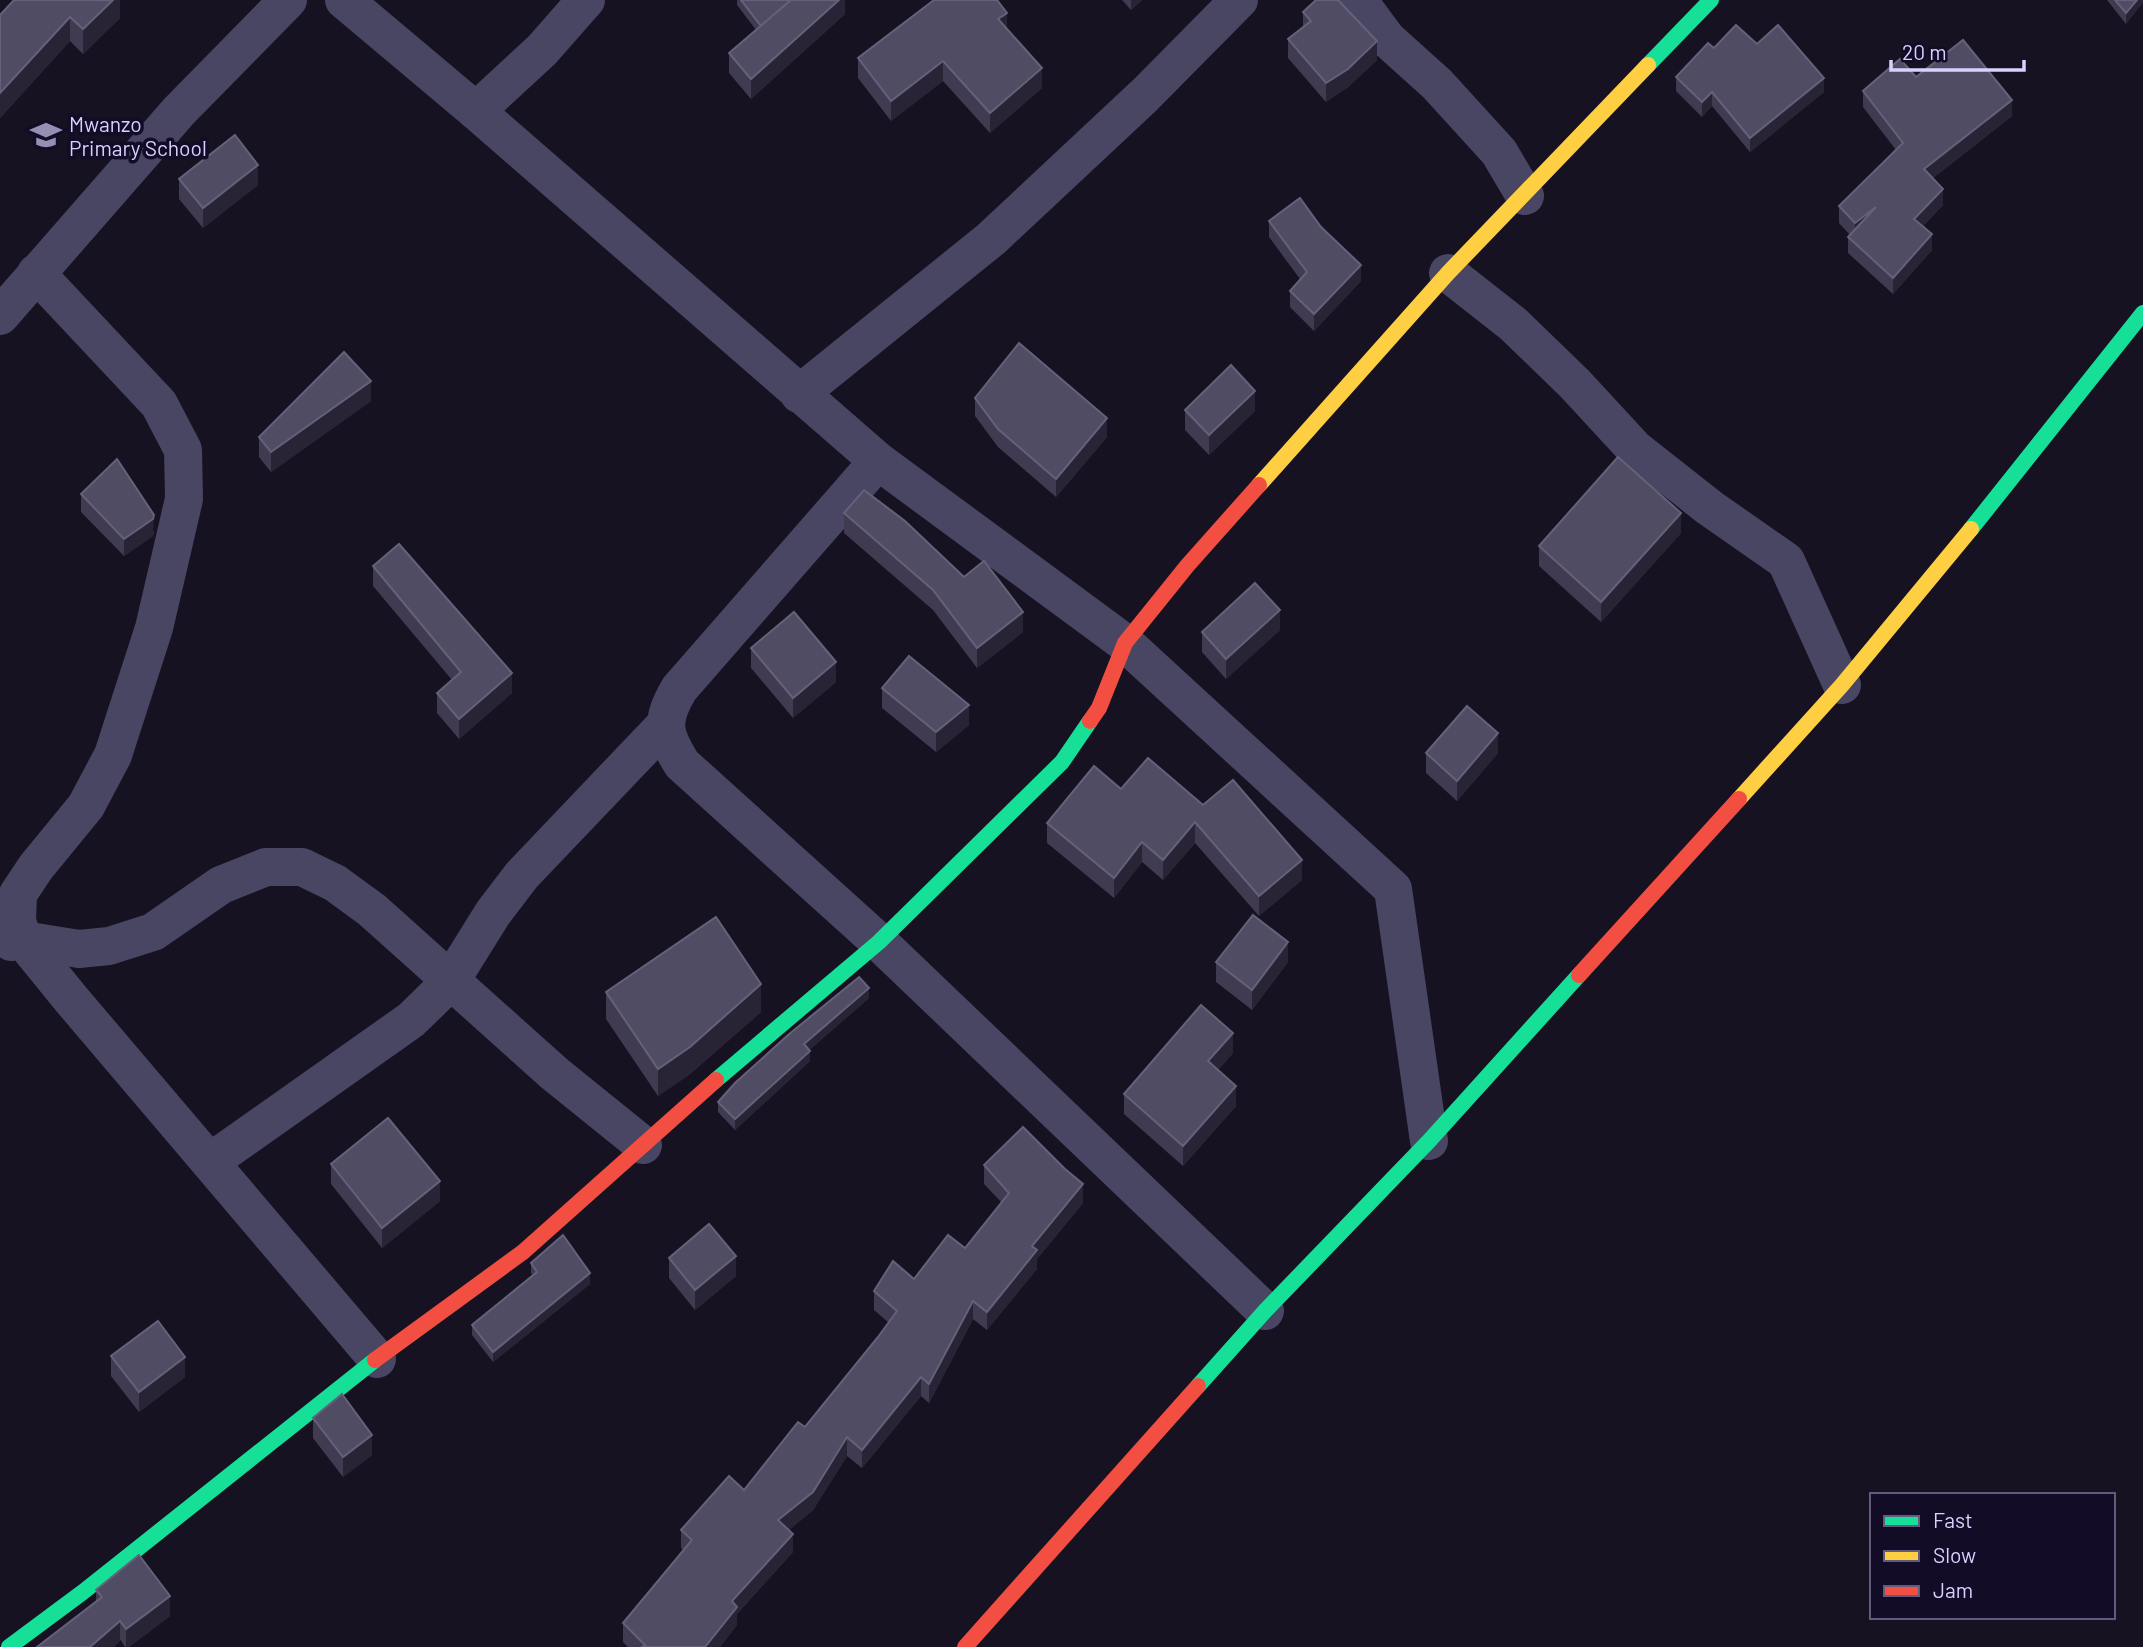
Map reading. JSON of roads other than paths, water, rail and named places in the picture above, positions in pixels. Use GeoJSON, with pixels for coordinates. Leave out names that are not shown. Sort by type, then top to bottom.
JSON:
{"type":"FeatureCollection","features":[{"type":"Feature","properties":{"kind":"street"},"geometry":{"type":"LineString","coordinates":[[0,316],[179,111],[288,0]]}},
{"type":"Feature","properties":{"kind":"street"},"geometry":{"type":"LineString","coordinates":[[344,0],[878,461],[1125,643],[1393,889],[1429,1141]]}},
{"type":"Feature","properties":{"kind":"street"},"geometry":{"type":"LineString","coordinates":[[475,111],[542,50],[586,0]]}},
{"type":"Feature","properties":{"kind":"street"},"geometry":{"type":"LineString","coordinates":[[799,394],[991,239],[1145,95],[1240,0]]}},
{"type":"Feature","properties":{"kind":"street"},"geometry":{"type":"LineString","coordinates":[[1358,0],[1387,39],[1437,84],[1499,152],[1525,196]]}},
{"type":"Feature","properties":{"kind":"street"},"geometry":{"type":"LineString","coordinates":[[9,1647],[83,1592],[377,1359],[523,1252],[774,1030],[879,942],[1062,762],[1098,708],[1125,643],[1187,566],[1448,273],[1711,0]]}},
{"type":"Feature","properties":{"kind":"street"},"geometry":{"type":"LineString","coordinates":[[12,942],[17,921],[18,894],[36,867],[86,806],[113,755],[154,628],[184,499],[183,450],[159,404],[36,273]]}},
{"type":"Feature","properties":{"kind":"street"},"geometry":{"type":"LineString","coordinates":[[1448,273],[1513,324],[1575,384],[1635,449],[1710,508],[1786,561],[1842,685]]}},
{"type":"Feature","properties":{"kind":"street"},"geometry":{"type":"LineString","coordinates":[[965,1647],[1265,1311],[1429,1141],[1842,685],[1970,531],[2143,313]]}},
{"type":"Feature","properties":{"kind":"street"},"geometry":{"type":"LineString","coordinates":[[878,461],[679,689],[668,709],[665,725],[668,740],[682,764],[879,942],[1265,1311]]}},
{"type":"Feature","properties":{"kind":"street"},"geometry":{"type":"LineString","coordinates":[[210,1162],[411,1020],[450,982],[493,913],[522,875],[665,725]]}},
{"type":"Feature","properties":{"kind":"street"},"geometry":{"type":"LineString","coordinates":[[12,942],[79,949],[109,946],[153,932],[221,885],[267,866],[302,867],[335,883],[372,909],[555,1074],[643,1145]]}},
{"type":"Feature","properties":{"kind":"street"},"geometry":{"type":"LineString","coordinates":[[12,942],[210,1162],[377,1359]]}},
{"type":"Feature","properties":{"kind":"place","name":"Mwanzo Primary School"},"geometry":{"type":"Point","coordinates":[46,135]}}]}
